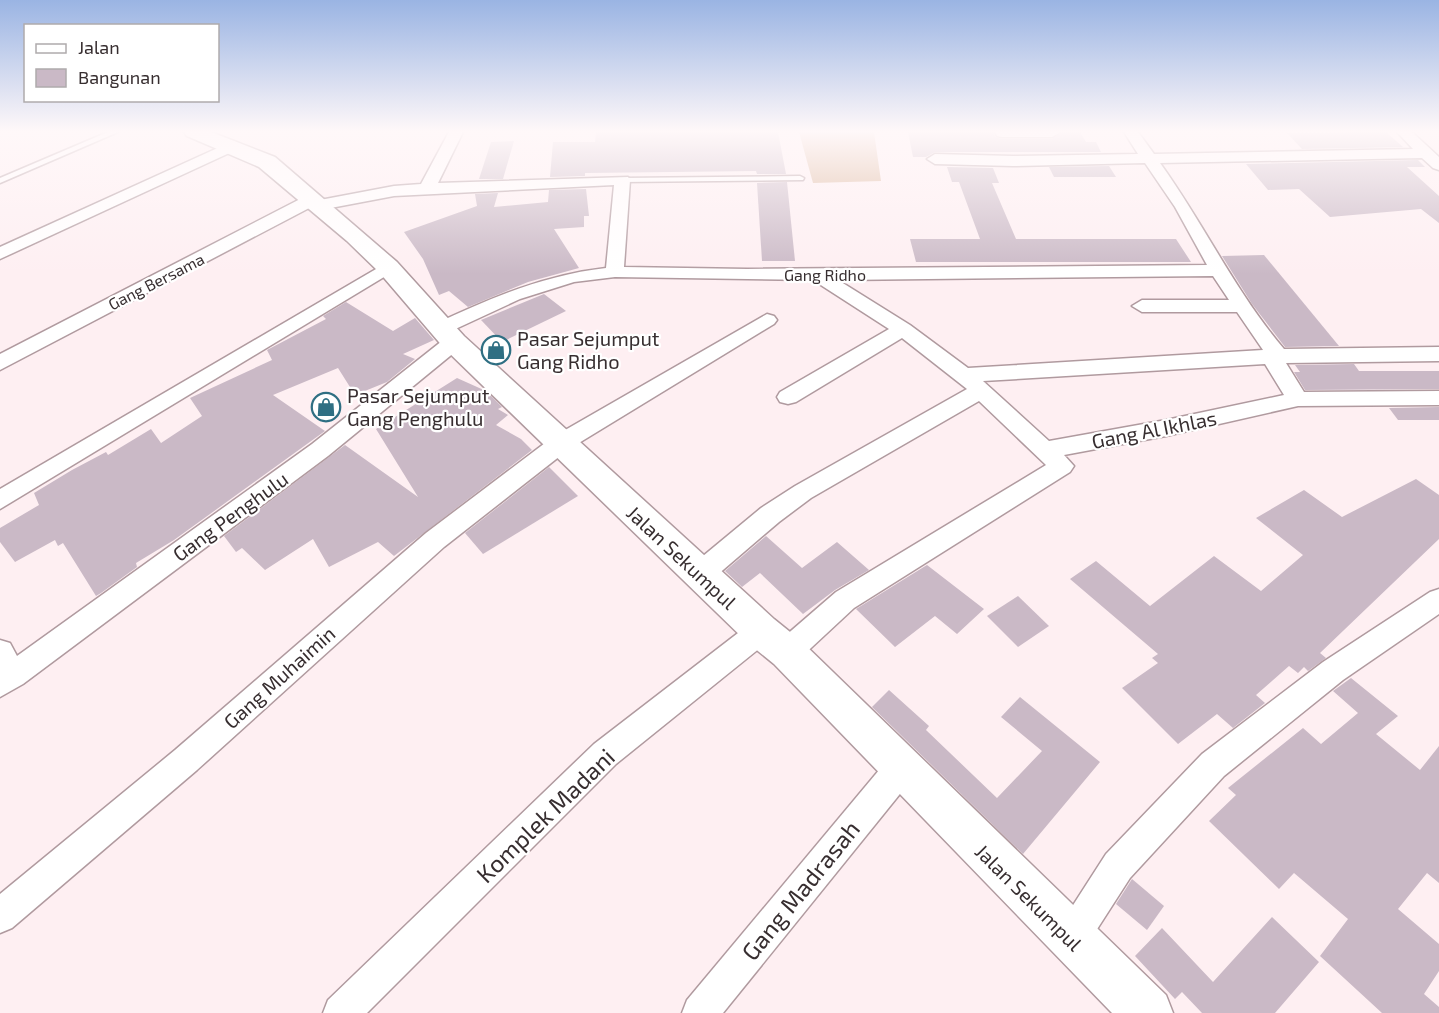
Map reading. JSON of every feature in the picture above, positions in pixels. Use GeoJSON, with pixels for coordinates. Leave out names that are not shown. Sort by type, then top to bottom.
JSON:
{"type":"FeatureCollection","features":[{"type":"Feature","properties":{"kind":"main road","name":"Jalan Sekumpul"},"geometry":{"type":"LineString","coordinates":[[288,179],[388,267],[448,335],[700,574],[787,652],[1071,939],[1148,1013]]}},
{"type":"Feature","properties":{"kind":"street"},"geometry":{"type":"LineString","coordinates":[[0,254],[161,179]]}},
{"type":"Feature","properties":{"kind":"street"},"geometry":{"type":"LineString","coordinates":[[427,188],[432,179]]}},
{"type":"Feature","properties":{"kind":"street"},"geometry":{"type":"LineString","coordinates":[[1163,179],[1183,207],[1219,270],[1279,356]]}},
{"type":"Feature","properties":{"kind":"street"},"geometry":{"type":"LineString","coordinates":[[615,272],[622,180]]}},
{"type":"Feature","properties":{"kind":"street","name":"Gang Bersama"},"geometry":{"type":"LineString","coordinates":[[0,363],[316,202],[427,188],[622,180]]}},
{"type":"Feature","properties":{"kind":"street"},"geometry":{"type":"LineString","coordinates":[[0,500],[388,267]]}},
{"type":"Feature","properties":{"kind":"street","name":"Gang Ridho"},"geometry":{"type":"LineString","coordinates":[[448,335],[491,303],[572,277],[615,272],[817,274],[1219,270]]}},
{"type":"Feature","properties":{"kind":"street"},"geometry":{"type":"LineString","coordinates":[[787,652],[845,600],[1062,466],[982,390],[963,375],[903,329],[817,274]]}},
{"type":"Feature","properties":{"kind":"street"},"geometry":{"type":"LineString","coordinates":[[1142,306],[1244,306]]}},
{"type":"Feature","properties":{"kind":"street","name":"Gang Muhaimin"},"geometry":{"type":"LineString","coordinates":[[0,916],[186,760],[435,540],[561,443],[767,320]]}},
{"type":"Feature","properties":{"kind":"street"},"geometry":{"type":"LineString","coordinates":[[788,397],[903,329]]}},
{"type":"Feature","properties":{"kind":"street","name":"Gang Penghulu"},"geometry":{"type":"LineString","coordinates":[[4,670],[320,450],[448,335]]}},
{"type":"Feature","properties":{"kind":"street"},"geometry":{"type":"LineString","coordinates":[[963,375],[1279,356],[1439,354]]}},
{"type":"Feature","properties":{"kind":"street"},"geometry":{"type":"LineString","coordinates":[[1279,356],[1275,365],[1298,399]]}},
{"type":"Feature","properties":{"kind":"street"},"geometry":{"type":"LineString","coordinates":[[700,574],[770,515],[803,492],[982,390]]}},
{"type":"Feature","properties":{"kind":"street","name":"Gang Al Ikhlas"},"geometry":{"type":"LineString","coordinates":[[1045,450],[1166,428],[1298,399],[1439,398]]}},
{"type":"Feature","properties":{"kind":"street"},"geometry":{"type":"LineString","coordinates":[[1071,939],[1118,866],[1213,765],[1333,671],[1439,600]]}},
{"type":"Feature","properties":{"kind":"street","name":"Komplek Madani"},"geometry":{"type":"LineString","coordinates":[[340,1013],[605,754],[761,631]]}},
{"type":"Feature","properties":{"kind":"street","name":"Gang Madrasah"},"geometry":{"type":"LineString","coordinates":[[700,1013],[901,768]]}},
{"type":"Feature","properties":{"kind":"lane"},"geometry":{"type":"LineString","coordinates":[[622,180],[687,179]]}},
{"type":"Feature","properties":{"kind":"shaded area"},"geometry":{"type":"Polygon","coordinates":[[[812,179],[881,181],[813,183],[812,179]]]}},
{"type":"Feature","properties":{"kind":"building"},"geometry":{"type":"Polygon","coordinates":[[[951,179],[998,179],[999,183],[992,183],[1016,239],[1176,239],[1191,262],[916,262],[910,239],[980,239],[959,182],[952,182],[951,179]]]}},
{"type":"Feature","properties":{"kind":"building"},"geometry":{"type":"Polygon","coordinates":[[[1259,179],[1421,179],[1439,196],[1439,223],[1421,209],[1330,217],[1299,189],[1268,190],[1259,179]]]}},
{"type":"Feature","properties":{"kind":"building"},"geometry":{"type":"Polygon","coordinates":[[[787,182],[795,261],[762,261],[757,183],[787,182]]]}},
{"type":"Feature","properties":{"kind":"building"},"geometry":{"type":"Polygon","coordinates":[[[586,189],[589,216],[584,216],[584,227],[554,229],[579,268],[528,282],[468,307],[449,291],[439,295],[423,259],[404,232],[477,206],[475,194],[498,193],[494,207],[548,202],[549,190],[586,189]]]}},
{"type":"Feature","properties":{"kind":"building"},"geometry":{"type":"Polygon","coordinates":[[[1264,255],[1339,346],[1285,347],[1252,304],[1222,256],[1264,255]]]}},
{"type":"Feature","properties":{"kind":"building"},"geometry":{"type":"Polygon","coordinates":[[[544,294],[566,311],[502,342],[481,320],[544,294]]]}},
{"type":"Feature","properties":{"kind":"building"},"geometry":{"type":"Polygon","coordinates":[[[346,302],[393,331],[415,318],[434,340],[403,354],[415,359],[387,382],[355,395],[338,368],[273,395],[325,431],[174,540],[136,563],[137,567],[101,593],[96,596],[63,543],[58,546],[55,540],[15,562],[0,542],[0,528],[39,505],[34,493],[106,452],[108,455],[151,429],[161,443],[202,416],[190,398],[272,360],[267,350],[326,319],[323,316],[346,302]]]}},
{"type":"Feature","properties":{"kind":"building"},"geometry":{"type":"Polygon","coordinates":[[[1354,364],[1359,371],[1439,371],[1439,389],[1305,390],[1294,372],[1300,372],[1295,365],[1354,364]]]}},
{"type":"Feature","properties":{"kind":"building"},"geometry":{"type":"Polygon","coordinates":[[[457,378],[486,391],[502,407],[498,409],[508,415],[496,425],[521,439],[532,450],[394,556],[378,542],[329,567],[313,539],[265,570],[242,548],[236,552],[224,536],[345,445],[418,497],[376,429],[457,378]]]}},
{"type":"Feature","properties":{"kind":"building"},"geometry":{"type":"Polygon","coordinates":[[[1439,407],[1439,420],[1398,420],[1389,408],[1439,407]]]}},
{"type":"Feature","properties":{"kind":"building"},"geometry":{"type":"Polygon","coordinates":[[[549,467],[578,496],[483,554],[465,533],[549,467]]]}},
{"type":"Feature","properties":{"kind":"building"},"geometry":{"type":"Polygon","coordinates":[[[1416,479],[1439,495],[1439,539],[1320,653],[1326,658],[1308,671],[1304,667],[1298,673],[1289,666],[1256,695],[1265,703],[1233,728],[1217,714],[1178,744],[1122,688],[1158,663],[1152,658],[1158,654],[1070,579],[1096,561],[1150,606],[1214,556],[1261,591],[1303,555],[1256,518],[1304,490],[1342,517],[1416,479]]]}},
{"type":"Feature","properties":{"kind":"building"},"geometry":{"type":"Polygon","coordinates":[[[766,536],[802,568],[837,542],[869,570],[835,590],[803,614],[760,573],[742,587],[725,571],[766,536]]]}},
{"type":"Feature","properties":{"kind":"building"},"geometry":{"type":"Polygon","coordinates":[[[927,565],[984,609],[957,634],[935,616],[895,647],[856,609],[927,565]]]}},
{"type":"Feature","properties":{"kind":"building"},"geometry":{"type":"Polygon","coordinates":[[[1018,596],[1049,626],[1018,647],[987,616],[1018,596]]]}},
{"type":"Feature","properties":{"kind":"building"},"geometry":{"type":"Polygon","coordinates":[[[1351,678],[1398,716],[1376,734],[1420,770],[1439,746],[1439,883],[1427,873],[1398,909],[1439,944],[1439,971],[1424,994],[1439,1007],[1439,1013],[1382,1013],[1320,956],[1348,919],[1294,873],[1279,889],[1209,821],[1236,795],[1228,788],[1303,728],[1321,744],[1358,713],[1333,691],[1351,678]]]}},
{"type":"Feature","properties":{"kind":"building"},"geometry":{"type":"Polygon","coordinates":[[[889,690],[929,726],[926,730],[997,798],[1042,751],[1001,717],[1020,697],[1100,762],[1023,854],[872,707],[889,690]]]}},
{"type":"Feature","properties":{"kind":"building"},"geometry":{"type":"Polygon","coordinates":[[[1132,879],[1164,906],[1147,930],[1116,904],[1132,879]]]}},
{"type":"Feature","properties":{"kind":"building"},"geometry":{"type":"Polygon","coordinates":[[[1272,917],[1319,962],[1275,1013],[1202,1013],[1182,992],[1175,999],[1135,956],[1162,928],[1213,982],[1272,917]]]}},
{"type":"Feature","properties":{"kind":"place","name":"Pasar Sejumput Gang Ridho"},"geometry":{"type":"Point","coordinates":[496,350]}},
{"type":"Feature","properties":{"kind":"place","name":"Pasar Sejumput Gang Penghulu"},"geometry":{"type":"Point","coordinates":[326,407]}}]}
